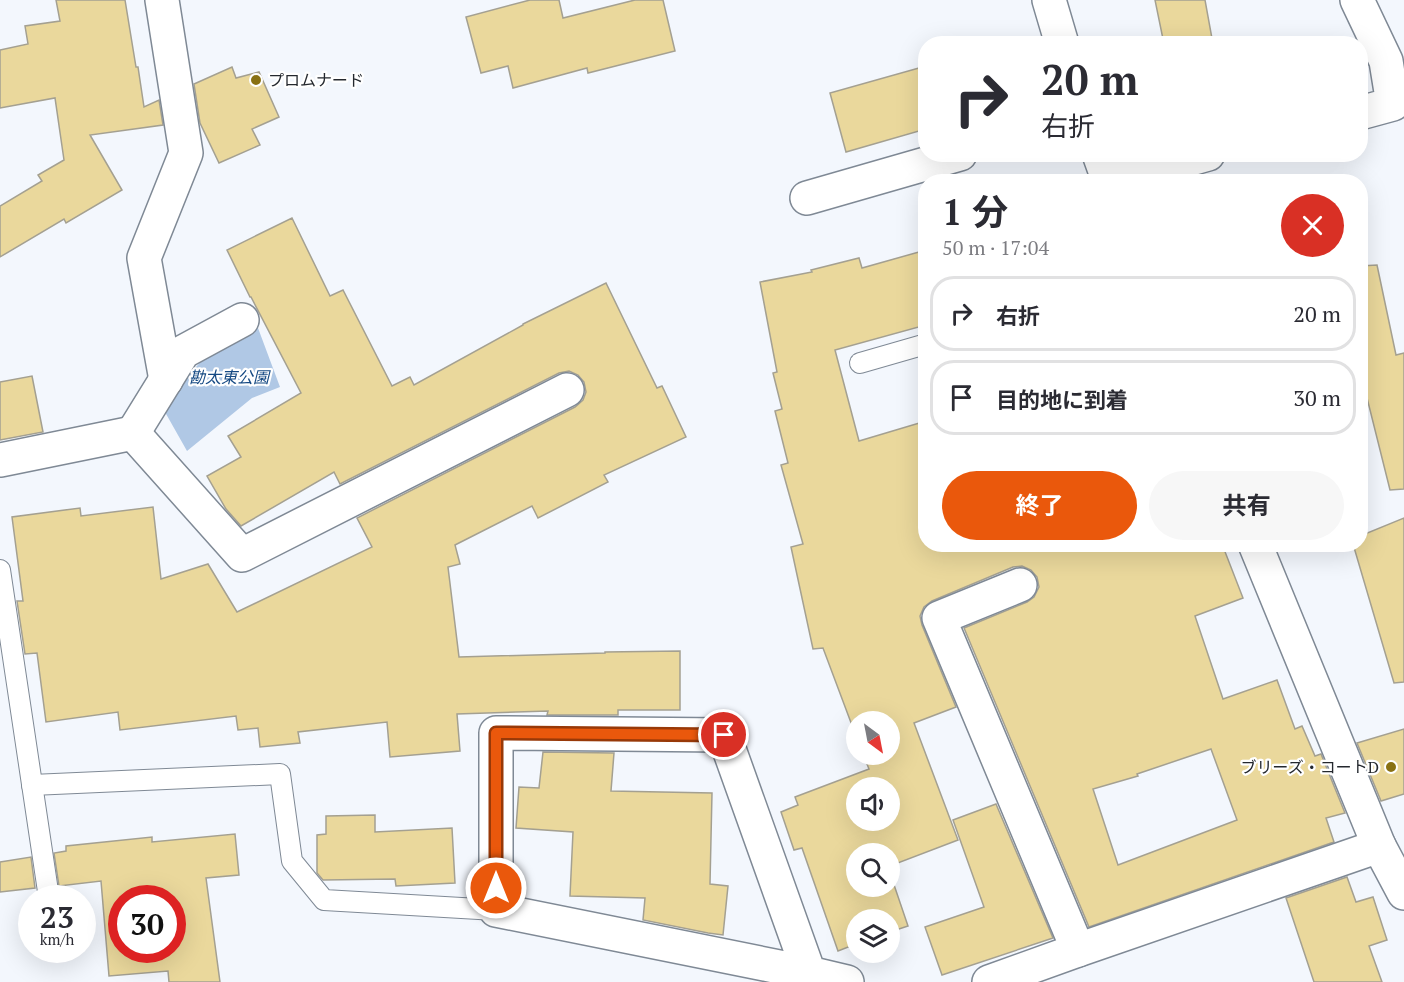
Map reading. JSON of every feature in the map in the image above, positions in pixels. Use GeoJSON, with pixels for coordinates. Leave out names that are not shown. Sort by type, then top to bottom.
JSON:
{"type":"FeatureCollection","features":[{"type":"Feature","properties":{"kind":"street"},"geometry":{"type":"LineString","coordinates":[[162,0],[186,153],[144,258],[166,380]]}},
{"type":"Feature","properties":{"kind":"street"},"geometry":{"type":"LineString","coordinates":[[1049,0],[1060,36]]}},
{"type":"Feature","properties":{"kind":"street"},"geometry":{"type":"LineString","coordinates":[[1357,0],[1386,61],[1393,104],[1368,111]]}},
{"type":"Feature","properties":{"kind":"street"},"geometry":{"type":"LineString","coordinates":[[807,198],[932,162]]}},
{"type":"Feature","properties":{"kind":"street"},"geometry":{"type":"LineString","coordinates":[[1137,174],[1180,162]]}},
{"type":"Feature","properties":{"kind":"street"},"geometry":{"type":"LineString","coordinates":[[0,460],[133,433],[183,352],[242,320]]}},
{"type":"Feature","properties":{"kind":"street"},"geometry":{"type":"LineString","coordinates":[[133,433],[242,555],[567,390]]}},
{"type":"Feature","properties":{"kind":"street"},"geometry":{"type":"LineString","coordinates":[[1258,552],[1379,846],[1404,893]]}},
{"type":"Feature","properties":{"kind":"street"},"geometry":{"type":"LineString","coordinates":[[1020,585],[939,618],[1078,950]]}},
{"type":"Feature","properties":{"kind":"street"},"geometry":{"type":"LineString","coordinates":[[809,973],[724,735],[496,733],[496,910],[847,982]]}},
{"type":"Feature","properties":{"kind":"street"},"geometry":{"type":"LineString","coordinates":[[989,982],[1379,846]]}},
{"type":"Feature","properties":{"kind":"lane"},"geometry":{"type":"LineString","coordinates":[[860,363],[918,346]]}},
{"type":"Feature","properties":{"kind":"lane"},"geometry":{"type":"LineString","coordinates":[[0,570],[47,885]]}},
{"type":"Feature","properties":{"kind":"lane"},"geometry":{"type":"LineString","coordinates":[[32,785],[280,774],[292,861],[324,900],[496,910]]}},
{"type":"Feature","properties":{"kind":"green space","name":"勘太東公園"},"geometry":{"type":"Polygon","coordinates":[[[258,328],[280,387],[252,398],[187,451],[161,405],[207,355],[258,328]]]}},
{"type":"Feature","properties":{"kind":"building"},"geometry":{"type":"Polygon","coordinates":[[[56,0],[125,0],[144,107],[159,100],[163,125],[90,135],[122,190],[66,223],[64,219],[0,257],[0,206],[42,181],[38,175],[64,160],[55,98],[0,108],[0,50],[28,44],[25,26],[60,21],[56,0]]]}},
{"type":"Feature","properties":{"kind":"building"},"geometry":{"type":"Polygon","coordinates":[[[530,0],[559,0],[563,18],[635,0],[663,0],[675,51],[588,73],[587,68],[513,88],[508,66],[481,73],[466,17],[530,0]]]}},
{"type":"Feature","properties":{"kind":"building"},"geometry":{"type":"Polygon","coordinates":[[[1155,0],[1205,0],[1212,36],[1162,36],[1155,0]]]}},
{"type":"Feature","properties":{"kind":"building"},"geometry":{"type":"Polygon","coordinates":[[[232,67],[236,78],[259,72],[279,117],[252,129],[260,145],[219,163],[200,123],[194,84],[232,67]]]}},
{"type":"Feature","properties":{"kind":"building"},"geometry":{"type":"Polygon","coordinates":[[[918,68],[918,131],[846,152],[830,93],[918,68]]]}},
{"type":"Feature","properties":{"kind":"building"},"geometry":{"type":"Polygon","coordinates":[[[292,218],[330,296],[343,290],[392,386],[410,377],[414,385],[523,324],[606,283],[657,388],[662,386],[686,437],[604,475],[608,482],[538,518],[532,506],[455,545],[460,564],[448,567],[459,657],[680,651],[680,710],[618,710],[618,715],[547,715],[548,711],[457,714],[460,751],[390,757],[387,722],[298,732],[300,743],[260,747],[258,728],[238,730],[236,716],[120,730],[118,712],[46,722],[37,653],[25,654],[17,601],[23,601],[12,517],[80,508],[81,516],[153,507],[161,579],[208,564],[237,612],[372,547],[357,518],[575,407],[583,400],[586,392],[584,382],[578,375],[569,371],[559,373],[340,484],[334,472],[241,526],[226,509],[207,476],[241,457],[228,436],[301,393],[227,250],[292,218]]]}},
{"type":"Feature","properties":{"kind":"building"},"geometry":{"type":"Polygon","coordinates":[[[918,252],[918,327],[835,350],[859,441],[918,423],[918,552],[1225,552],[1243,598],[1195,616],[1223,699],[1277,680],[1295,729],[1302,726],[1315,756],[1321,754],[1345,813],[1326,818],[1334,842],[1089,927],[964,628],[1034,597],[1039,587],[1037,577],[1031,570],[1022,566],[1013,567],[932,601],[924,607],[920,616],[922,625],[956,707],[914,723],[958,840],[900,862],[900,843],[846,843],[846,897],[898,897],[908,926],[900,929],[900,909],[846,909],[846,948],[838,951],[802,848],[794,850],[781,812],[798,805],[795,797],[846,778],[846,831],[900,831],[900,777],[848,777],[869,769],[867,765],[900,765],[900,711],[847,711],[823,648],[813,649],[791,547],[803,544],[781,465],[788,463],[775,411],[782,409],[773,373],[777,372],[760,282],[812,272],[811,270],[859,258],[862,268],[918,252]],[[1211,749],[1137,774],[1138,776],[1093,789],[1118,865],[1237,820],[1211,749]]]}},
{"type":"Feature","properties":{"kind":"building"},"geometry":{"type":"Polygon","coordinates":[[[1377,265],[1396,355],[1404,353],[1404,489],[1390,490],[1368,402],[1368,266],[1377,265]]]}},
{"type":"Feature","properties":{"kind":"building"},"geometry":{"type":"Polygon","coordinates":[[[32,376],[43,432],[0,440],[0,382],[32,376]]]}},
{"type":"Feature","properties":{"kind":"building"},"geometry":{"type":"Polygon","coordinates":[[[1404,518],[1404,682],[1394,683],[1355,552],[1368,552],[1368,533],[1404,518]]]}},
{"type":"Feature","properties":{"kind":"building","name":"ブリーズ・コートD"},"geometry":{"type":"Polygon","coordinates":[[[1404,729],[1404,794],[1381,801],[1357,743],[1404,729]]]}},
{"type":"Feature","properties":{"kind":"building"},"geometry":{"type":"Polygon","coordinates":[[[543,752],[614,753],[611,791],[712,793],[710,884],[728,886],[723,935],[643,920],[645,898],[570,896],[573,832],[516,828],[519,787],[539,788],[543,752]]]}},
{"type":"Feature","properties":{"kind":"building"},"geometry":{"type":"Polygon","coordinates":[[[996,804],[1053,938],[942,975],[925,927],[984,907],[953,820],[996,804]]]}},
{"type":"Feature","properties":{"kind":"building"},"geometry":{"type":"Polygon","coordinates":[[[375,815],[375,832],[452,828],[455,883],[396,886],[395,879],[323,880],[317,873],[317,835],[326,834],[326,816],[375,815]]]}},
{"type":"Feature","properties":{"kind":"building"},"geometry":{"type":"Polygon","coordinates":[[[235,834],[239,875],[206,878],[220,982],[169,982],[168,971],[109,976],[101,881],[59,885],[54,853],[66,851],[66,846],[152,837],[152,842],[235,834]]]}},
{"type":"Feature","properties":{"kind":"building"},"geometry":{"type":"Polygon","coordinates":[[[31,857],[35,885],[18,885],[18,890],[0,892],[0,862],[31,857]]]}},
{"type":"Feature","properties":{"kind":"building"},"geometry":{"type":"Polygon","coordinates":[[[1347,877],[1356,902],[1373,897],[1387,940],[1369,946],[1382,982],[1314,982],[1286,898],[1347,877]]]}},
{"type":"Feature","properties":{"kind":"place","name":"プロムナード"},"geometry":{"type":"Point","coordinates":[256,80]}},
{"type":"Feature","properties":{"kind":"place","name":"ブリーズ・コートD"},"geometry":{"type":"Point","coordinates":[1391,767]}},
{"type":"Feature","properties":{"kind":"route"},"geometry":{"type":"LineString","coordinates":[[496,888],[496,733],[724,735]]}}]}
